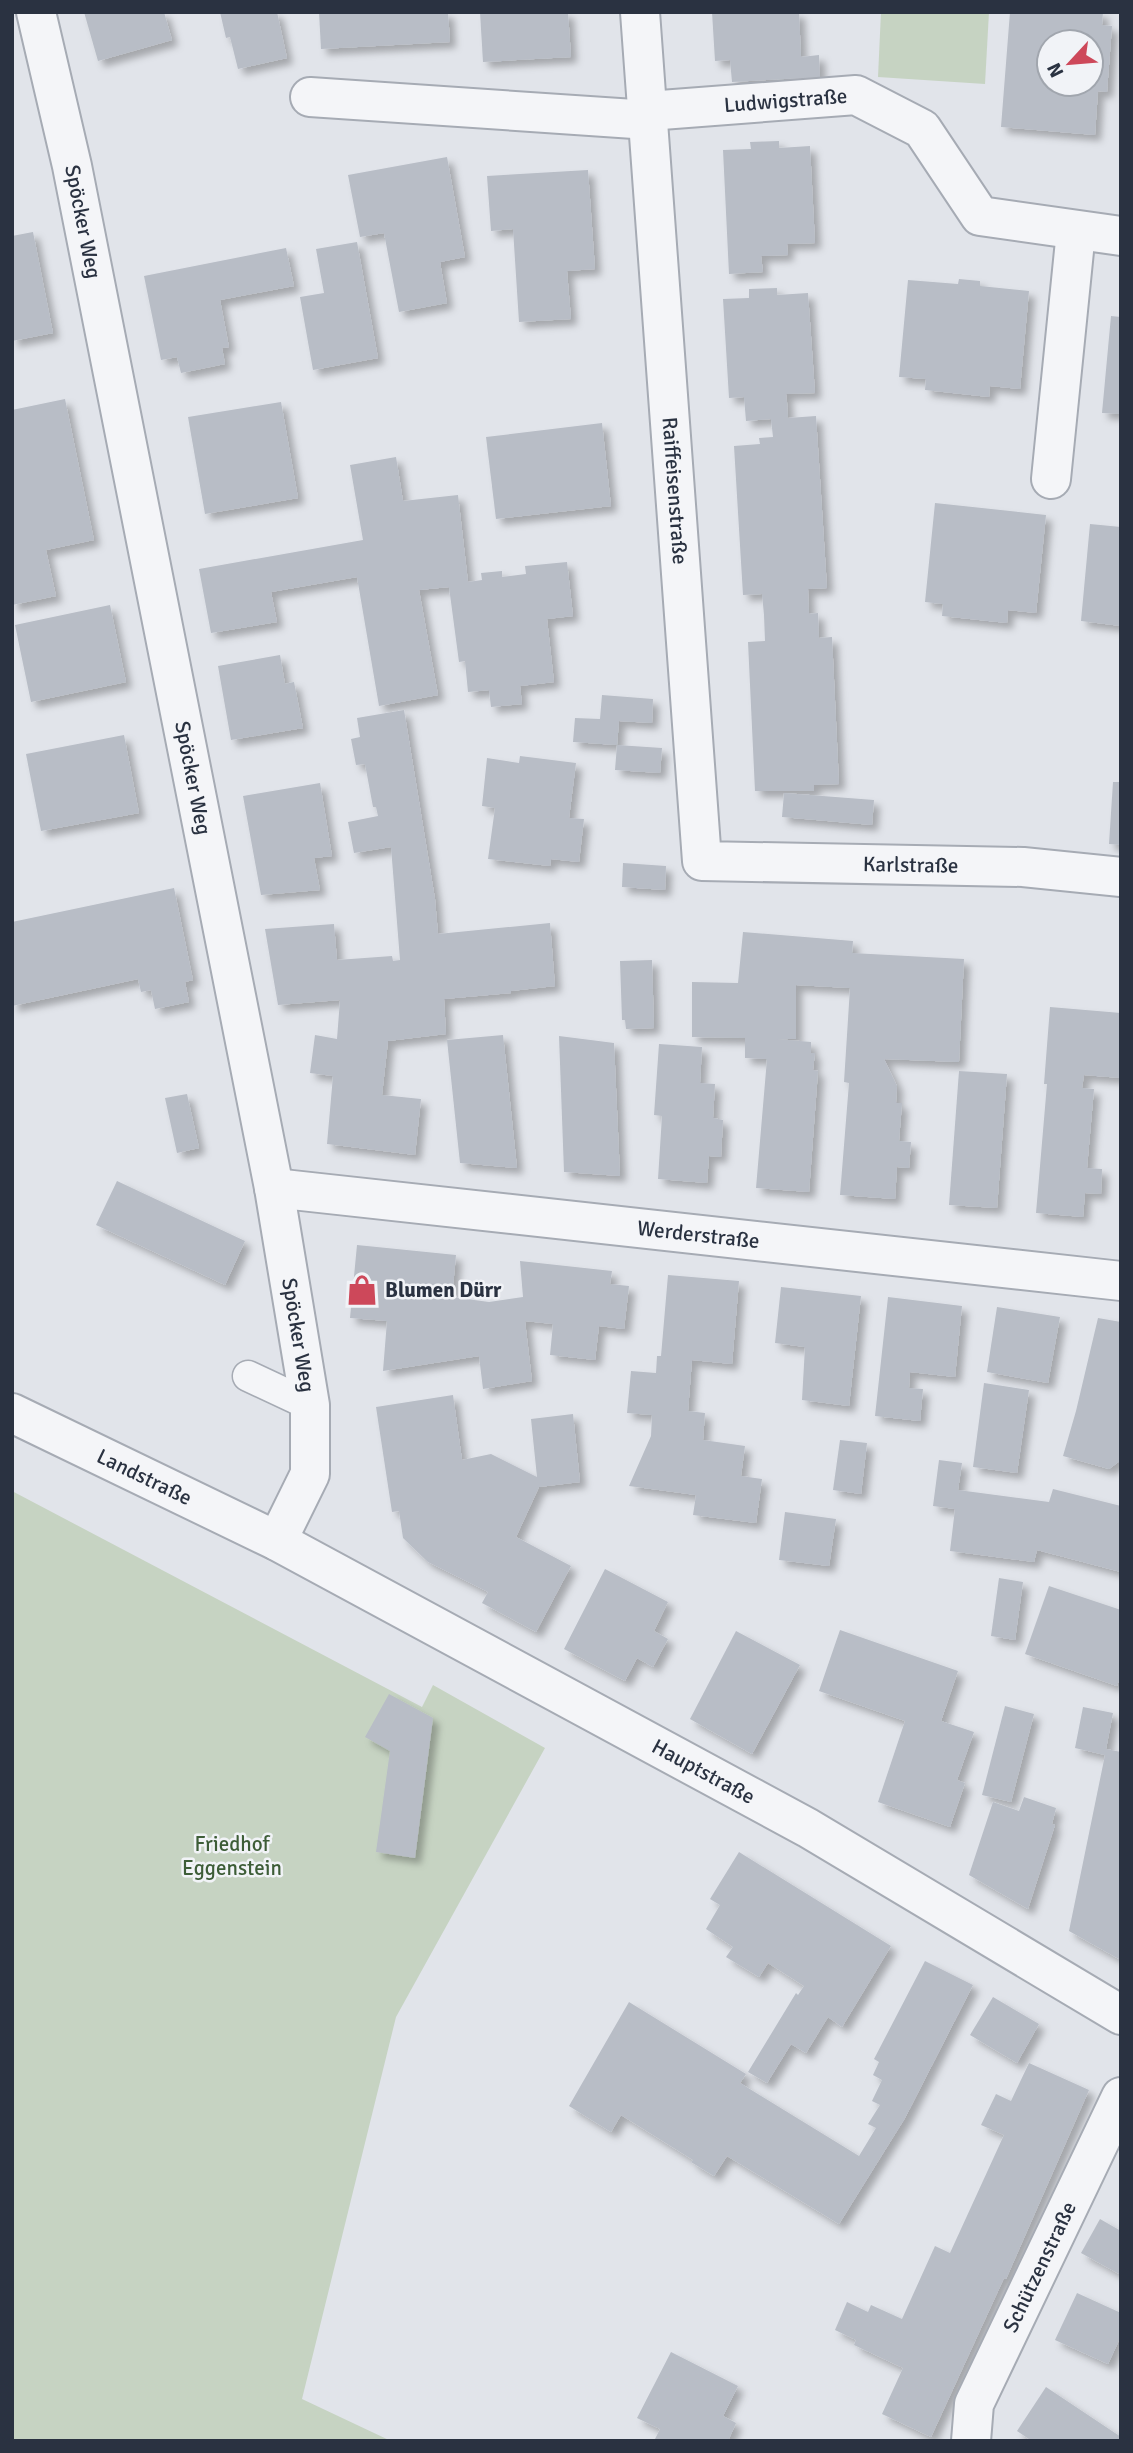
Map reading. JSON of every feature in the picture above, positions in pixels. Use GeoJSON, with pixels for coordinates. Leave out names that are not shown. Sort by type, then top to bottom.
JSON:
{"type":"FeatureCollection","features":[{"type":"Feature","properties":{"kind":"street","name":"Spöcker Weg"},"geometry":{"type":"LineString","coordinates":[[36,12],[72,166],[275,1188],[310,1405],[310,1474],[277,1541]]}},
{"type":"Feature","properties":{"kind":"street","name":"Raiffeisenstraße"},"geometry":{"type":"LineString","coordinates":[[640,12],[702,861]]}},
{"type":"Feature","properties":{"kind":"street","name":"Ludwigstraße"},"geometry":{"type":"LineString","coordinates":[[648,116],[856,95],[922,129],[980,216],[1121,236]]}},
{"type":"Feature","properties":{"kind":"street"},"geometry":{"type":"LineString","coordinates":[[310,97],[648,116]]}},
{"type":"Feature","properties":{"kind":"street"},"geometry":{"type":"LineString","coordinates":[[1051,479],[1076,231]]}},
{"type":"Feature","properties":{"kind":"street","name":"Karlstraße"},"geometry":{"type":"LineString","coordinates":[[702,861],[1023,867],[1121,877]]}},
{"type":"Feature","properties":{"kind":"street","name":"Werderstraße"},"geometry":{"type":"LineString","coordinates":[[275,1188],[1121,1281]]}},
{"type":"Feature","properties":{"kind":"street","name":"Landstraße"},"geometry":{"type":"LineString","coordinates":[[12,1413],[277,1541]]}},
{"type":"Feature","properties":{"kind":"street","name":"Hauptstraße"},"geometry":{"type":"LineString","coordinates":[[277,1541],[808,1828],[1121,2015]]}},
{"type":"Feature","properties":{"kind":"street","name":"Schützenstraße"},"geometry":{"type":"LineString","coordinates":[[971,2441],[974,2404],[1121,2097]]}},
{"type":"Feature","properties":{"kind":"lane"},"geometry":{"type":"LineString","coordinates":[[248,1376],[310,1405]]}},
{"type":"Feature","properties":{"kind":"green space"},"geometry":{"type":"Polygon","coordinates":[[[881,12],[989,12],[985,84],[878,77],[881,12]]]}},
{"type":"Feature","properties":{"kind":"green space","name":"Friedhof Eggenstein"},"geometry":{"type":"Polygon","coordinates":[[[12,1491],[422,1707],[433,1685],[545,1748],[396,2017],[302,2399],[391,2441],[12,2441],[12,1491]]]}},
{"type":"Feature","properties":{"kind":"building"},"geometry":{"type":"Polygon","coordinates":[[[84,12],[164,12],[172,40],[98,61],[84,12]]]}},
{"type":"Feature","properties":{"kind":"building"},"geometry":{"type":"Polygon","coordinates":[[[220,12],[277,12],[287,58],[238,69],[230,37],[226,38],[220,12]]]}},
{"type":"Feature","properties":{"kind":"building"},"geometry":{"type":"Polygon","coordinates":[[[319,12],[448,12],[450,42],[321,49],[319,12]]]}},
{"type":"Feature","properties":{"kind":"building"},"geometry":{"type":"Polygon","coordinates":[[[480,12],[568,12],[571,57],[483,62],[480,12]]]}},
{"type":"Feature","properties":{"kind":"building"},"geometry":{"type":"Polygon","coordinates":[[[712,12],[799,12],[801,57],[819,55],[820,77],[732,82],[730,60],[715,61],[712,12]]]}},
{"type":"Feature","properties":{"kind":"building"},"geometry":{"type":"Polygon","coordinates":[[[1010,12],[1103,12],[1102,25],[1112,26],[1107,92],[1105,28],[1035,28],[1035,98],[1098,98],[1095,135],[1001,127],[1010,12]]]}},
{"type":"Feature","properties":{"kind":"building"},"geometry":{"type":"Polygon","coordinates":[[[779,141],[779,148],[810,146],[815,243],[787,244],[788,255],[761,256],[763,272],[729,274],[723,150],[751,149],[750,142],[779,141]]]}},
{"type":"Feature","properties":{"kind":"building"},"geometry":{"type":"Polygon","coordinates":[[[447,157],[465,257],[440,262],[447,303],[399,312],[384,233],[360,237],[348,175],[447,157]]]}},
{"type":"Feature","properties":{"kind":"building"},"geometry":{"type":"Polygon","coordinates":[[[588,170],[595,269],[567,271],[571,319],[519,322],[513,229],[491,231],[487,176],[588,170]]]}},
{"type":"Feature","properties":{"kind":"building"},"geometry":{"type":"Polygon","coordinates":[[[33,232],[53,333],[12,341],[12,236],[33,232]]]}},
{"type":"Feature","properties":{"kind":"building"},"geometry":{"type":"Polygon","coordinates":[[[357,242],[378,358],[313,370],[300,297],[324,293],[316,249],[357,242]]]}},
{"type":"Feature","properties":{"kind":"building"},"geometry":{"type":"Polygon","coordinates":[[[286,248],[294,286],[220,300],[229,347],[222,348],[225,364],[181,373],[177,357],[161,360],[144,276],[286,248]]]}},
{"type":"Feature","properties":{"kind":"building"},"geometry":{"type":"Polygon","coordinates":[[[959,279],[980,281],[980,286],[1029,291],[1020,389],[990,386],[989,397],[925,390],[926,379],[899,377],[908,280],[958,284],[959,279]]]}},
{"type":"Feature","properties":{"kind":"building"},"geometry":{"type":"Polygon","coordinates":[[[777,288],[777,295],[808,293],[815,393],[786,394],[788,418],[816,416],[827,588],[808,589],[809,614],[818,613],[819,638],[832,637],[839,784],[814,785],[814,791],[755,791],[748,642],[765,641],[764,615],[762,594],[743,595],[734,446],[760,444],[759,438],[773,437],[771,419],[746,421],[744,397],[729,398],[723,299],[749,298],[749,289],[777,288]]]}},
{"type":"Feature","properties":{"kind":"building"},"geometry":{"type":"Polygon","coordinates":[[[1111,316],[1121,317],[1121,414],[1102,413],[1111,316]]]}},
{"type":"Feature","properties":{"kind":"building"},"geometry":{"type":"Polygon","coordinates":[[[65,399],[94,540],[46,550],[56,596],[12,605],[12,410],[65,399]]]}},
{"type":"Feature","properties":{"kind":"building"},"geometry":{"type":"Polygon","coordinates":[[[281,402],[298,498],[205,514],[188,417],[281,402]]]}},
{"type":"Feature","properties":{"kind":"building"},"geometry":{"type":"Polygon","coordinates":[[[602,423],[611,506],[496,519],[486,437],[602,423]]]}},
{"type":"Feature","properties":{"kind":"building"},"geometry":{"type":"Polygon","coordinates":[[[396,457],[403,501],[458,495],[468,582],[482,580],[481,573],[502,571],[502,577],[526,574],[525,566],[567,562],[573,616],[547,619],[554,682],[520,686],[522,704],[491,707],[489,690],[468,692],[465,661],[459,662],[449,587],[419,590],[438,695],[379,706],[357,577],[271,592],[277,622],[211,633],[199,569],[363,540],[350,465],[396,457]]]}},
{"type":"Feature","properties":{"kind":"building"},"geometry":{"type":"Polygon","coordinates":[[[935,503],[1046,515],[1036,613],[1008,610],[1007,623],[942,616],[943,604],[925,602],[935,503]]]}},
{"type":"Feature","properties":{"kind":"building"},"geometry":{"type":"Polygon","coordinates":[[[1090,524],[1121,527],[1121,626],[1081,621],[1090,524]]]}},
{"type":"Feature","properties":{"kind":"building"},"geometry":{"type":"Polygon","coordinates":[[[110,605],[126,682],[31,702],[15,625],[110,605]]]}},
{"type":"Feature","properties":{"kind":"building"},"geometry":{"type":"Polygon","coordinates":[[[280,655],[285,684],[294,682],[303,728],[231,740],[218,666],[280,655]]]}},
{"type":"Feature","properties":{"kind":"building"},"geometry":{"type":"Polygon","coordinates":[[[602,695],[653,699],[652,723],[619,721],[617,745],[573,742],[575,718],[600,719],[602,695]]]}},
{"type":"Feature","properties":{"kind":"building"},"geometry":{"type":"Polygon","coordinates":[[[404,710],[435,899],[438,934],[550,923],[555,986],[444,999],[446,1034],[388,1041],[382,1095],[421,1099],[415,1155],[327,1144],[333,1076],[310,1073],[315,1035],[337,1039],[340,1000],[278,1005],[265,929],[334,924],[337,960],[392,956],[393,961],[400,960],[391,847],[354,853],[348,822],[378,816],[376,807],[373,807],[365,764],[356,765],[351,739],[360,737],[357,718],[404,710]]]}},
{"type":"Feature","properties":{"kind":"building"},"geometry":{"type":"Polygon","coordinates":[[[124,735],[139,813],[41,831],[26,754],[124,735]]]}},
{"type":"Feature","properties":{"kind":"building"},"geometry":{"type":"Polygon","coordinates":[[[617,745],[662,748],[660,773],[615,770],[617,745]]]}},
{"type":"Feature","properties":{"kind":"building"},"geometry":{"type":"Polygon","coordinates":[[[520,756],[576,763],[569,818],[584,819],[579,862],[551,859],[550,866],[488,859],[495,808],[482,806],[487,758],[519,763],[520,756]]]}},
{"type":"Feature","properties":{"kind":"building"},"geometry":{"type":"Polygon","coordinates":[[[1113,782],[1121,782],[1121,845],[1109,844],[1113,782]]]}},
{"type":"Feature","properties":{"kind":"building"},"geometry":{"type":"Polygon","coordinates":[[[320,783],[332,856],[314,858],[320,890],[261,895],[243,796],[320,783]]]}},
{"type":"Feature","properties":{"kind":"building"},"geometry":{"type":"Polygon","coordinates":[[[784,793],[874,800],[872,825],[782,817],[784,793]]]}},
{"type":"Feature","properties":{"kind":"building"},"geometry":{"type":"Polygon","coordinates":[[[623,863],[666,866],[665,890],[622,887],[623,863]]]}},
{"type":"Feature","properties":{"kind":"building"},"geometry":{"type":"Polygon","coordinates":[[[174,888],[193,980],[185,982],[189,1002],[155,1009],[151,990],[141,992],[138,979],[12,1006],[12,922],[174,888]]]}},
{"type":"Feature","properties":{"kind":"building"},"geometry":{"type":"Polygon","coordinates":[[[743,932],[853,941],[852,953],[964,959],[959,1062],[884,1059],[897,1086],[896,1103],[902,1103],[899,1141],[911,1142],[909,1168],[897,1167],[895,1199],[840,1195],[849,1083],[844,1082],[850,988],[796,985],[796,1039],[777,1039],[811,1042],[811,1053],[815,1053],[813,1070],[818,1071],[809,1192],[756,1188],[767,1059],[745,1058],[745,1038],[692,1037],[692,982],[738,983],[743,932]]]}},
{"type":"Feature","properties":{"kind":"building"},"geometry":{"type":"Polygon","coordinates":[[[652,960],[654,1028],[626,1029],[625,1020],[622,1020],[620,961],[652,960]]]}},
{"type":"Feature","properties":{"kind":"building"},"geometry":{"type":"Polygon","coordinates":[[[1050,1007],[1121,1013],[1121,1078],[1084,1075],[1082,1088],[1094,1089],[1087,1168],[1102,1169],[1101,1194],[1085,1193],[1083,1217],[1036,1213],[1047,1084],[1044,1084],[1050,1007]]]}},
{"type":"Feature","properties":{"kind":"building"},"geometry":{"type":"Polygon","coordinates":[[[503,1035],[517,1168],[460,1163],[447,1040],[503,1035]]]}},
{"type":"Feature","properties":{"kind":"building"},"geometry":{"type":"Polygon","coordinates":[[[559,1036],[614,1043],[620,1176],[564,1172],[559,1036]]]}},
{"type":"Feature","properties":{"kind":"building"},"geometry":{"type":"Polygon","coordinates":[[[659,1044],[702,1047],[700,1083],[715,1084],[713,1118],[723,1120],[721,1157],[709,1156],[707,1183],[658,1179],[662,1116],[654,1115],[659,1044]]]}},
{"type":"Feature","properties":{"kind":"building"},"geometry":{"type":"Polygon","coordinates":[[[959,1071],[1007,1074],[997,1208],[949,1205],[959,1071]]]}},
{"type":"Feature","properties":{"kind":"building"},"geometry":{"type":"Polygon","coordinates":[[[187,1094],[199,1148],[177,1153],[165,1098],[187,1094]]]}},
{"type":"Feature","properties":{"kind":"building"},"geometry":{"type":"Polygon","coordinates":[[[117,1181],[245,1241],[225,1285],[96,1225],[117,1181]]]}},
{"type":"Feature","properties":{"kind":"building"},"geometry":{"type":"Polygon","coordinates":[[[357,1245],[456,1255],[452,1297],[489,1302],[523,1297],[520,1261],[612,1271],[610,1284],[629,1286],[624,1329],[599,1326],[595,1360],[550,1355],[553,1324],[525,1321],[532,1381],[483,1389],[479,1356],[383,1371],[387,1321],[350,1318],[357,1245]]]}},
{"type":"Feature","properties":{"kind":"building"},"geometry":{"type":"Polygon","coordinates":[[[668,1275],[739,1281],[732,1364],[692,1360],[688,1411],[705,1413],[703,1440],[745,1446],[741,1476],[762,1479],[756,1523],[693,1515],[696,1495],[629,1486],[651,1436],[652,1415],[627,1413],[631,1371],[656,1373],[657,1356],[661,1356],[668,1275]]]}},
{"type":"Feature","properties":{"kind":"building"},"geometry":{"type":"Polygon","coordinates":[[[781,1287],[861,1296],[849,1406],[802,1400],[805,1347],[775,1343],[781,1287]]]}},
{"type":"Feature","properties":{"kind":"building"},"geometry":{"type":"Polygon","coordinates":[[[888,1297],[962,1306],[955,1377],[910,1372],[909,1388],[923,1389],[920,1421],[875,1416],[888,1297]]]}},
{"type":"Feature","properties":{"kind":"building"},"geometry":{"type":"Polygon","coordinates":[[[997,1307],[1060,1317],[1048,1383],[987,1372],[997,1307]]]}},
{"type":"Feature","properties":{"kind":"building"},"geometry":{"type":"Polygon","coordinates":[[[1098,1318],[1121,1322],[1121,1460],[1109,1469],[1063,1456],[1098,1318]]]}},
{"type":"Feature","properties":{"kind":"building"},"geometry":{"type":"Polygon","coordinates":[[[984,1383],[1029,1390],[1017,1473],[973,1467],[984,1383]]]}},
{"type":"Feature","properties":{"kind":"building"},"geometry":{"type":"Polygon","coordinates":[[[453,1395],[462,1460],[491,1454],[537,1477],[531,1419],[573,1414],[580,1482],[539,1487],[516,1537],[571,1566],[536,1632],[482,1603],[488,1592],[428,1562],[403,1538],[399,1511],[392,1512],[376,1407],[453,1395]]]}},
{"type":"Feature","properties":{"kind":"building"},"geometry":{"type":"Polygon","coordinates":[[[840,1440],[867,1443],[861,1494],[833,1490],[840,1440]]]}},
{"type":"Feature","properties":{"kind":"building"},"geometry":{"type":"Polygon","coordinates":[[[939,1460],[962,1463],[958,1490],[1049,1502],[1053,1489],[1121,1506],[1121,1572],[1037,1550],[1034,1562],[950,1551],[955,1509],[933,1506],[939,1460]]]}},
{"type":"Feature","properties":{"kind":"building"},"geometry":{"type":"Polygon","coordinates":[[[785,1512],[836,1519],[829,1566],[779,1560],[785,1512]]]}},
{"type":"Feature","properties":{"kind":"building"},"geometry":{"type":"Polygon","coordinates":[[[605,1569],[668,1602],[654,1631],[668,1639],[653,1667],[637,1658],[625,1681],[564,1649],[605,1569]]]}},
{"type":"Feature","properties":{"kind":"building"},"geometry":{"type":"Polygon","coordinates":[[[999,1578],[1023,1582],[1015,1640],[991,1636],[999,1578]]]}},
{"type":"Feature","properties":{"kind":"building"},"geometry":{"type":"Polygon","coordinates":[[[1049,1586],[1121,1610],[1121,1675],[1117,1686],[1025,1654],[1049,1586]]]}},
{"type":"Feature","properties":{"kind":"building"},"geometry":{"type":"Polygon","coordinates":[[[840,1630],[958,1671],[941,1721],[974,1732],[957,1780],[965,1783],[950,1827],[878,1802],[905,1721],[819,1691],[840,1630]]]}},
{"type":"Feature","properties":{"kind":"building"},"geometry":{"type":"Polygon","coordinates":[[[736,1631],[800,1665],[752,1754],[690,1719],[736,1631]]]}},
{"type":"Feature","properties":{"kind":"building"},"geometry":{"type":"Polygon","coordinates":[[[389,1694],[433,1718],[415,1858],[376,1852],[390,1751],[365,1737],[389,1694]]]}},
{"type":"Feature","properties":{"kind":"building"},"geometry":{"type":"Polygon","coordinates":[[[1005,1706],[1034,1714],[1011,1802],[982,1795],[1005,1706]]]}},
{"type":"Feature","properties":{"kind":"building"},"geometry":{"type":"Polygon","coordinates":[[[1083,1707],[1113,1713],[1106,1749],[1121,1752],[1119,1959],[1069,1931],[1105,1755],[1075,1748],[1083,1707]]]}},
{"type":"Feature","properties":{"kind":"building"},"geometry":{"type":"Polygon","coordinates":[[[1024,1797],[1056,1808],[1052,1824],[1055,1825],[1028,1909],[969,1875],[993,1802],[1019,1811],[1024,1797]]]}},
{"type":"Feature","properties":{"kind":"building"},"geometry":{"type":"Polygon","coordinates":[[[739,1852],[891,1946],[842,2027],[828,2017],[806,2053],[791,2044],[767,2083],[748,2072],[796,1993],[798,1995],[804,1986],[768,1963],[759,1977],[726,1957],[733,1947],[706,1929],[720,1905],[710,1899],[739,1852]]]}},
{"type":"Feature","properties":{"kind":"building"},"geometry":{"type":"Polygon","coordinates":[[[925,1961],[973,1985],[905,2118],[839,2224],[727,2156],[714,2176],[621,2115],[611,2132],[569,2106],[629,2002],[746,2074],[740,2083],[859,2156],[876,2128],[868,2124],[880,2105],[872,2101],[882,2080],[873,2075],[879,2062],[874,2059],[925,1961]]]}},
{"type":"Feature","properties":{"kind":"building"},"geometry":{"type":"Polygon","coordinates":[[[993,1997],[1039,2024],[1017,2063],[970,2035],[993,1997]]]}},
{"type":"Feature","properties":{"kind":"building"},"geometry":{"type":"Polygon","coordinates":[[[1029,2063],[1089,2090],[1006,2279],[1004,2278],[931,2437],[882,2414],[903,2368],[854,2345],[856,2340],[835,2330],[847,2302],[868,2312],[871,2305],[902,2319],[935,2246],[950,2253],[1004,2135],[981,2125],[996,2094],[1011,2101],[1029,2063]]]}},
{"type":"Feature","properties":{"kind":"building"},"geometry":{"type":"Polygon","coordinates":[[[1100,2219],[1121,2231],[1121,2275],[1081,2253],[1100,2219]]]}},
{"type":"Feature","properties":{"kind":"building"},"geometry":{"type":"Polygon","coordinates":[[[1077,2293],[1121,2313],[1121,2336],[1108,2364],[1055,2340],[1077,2293]]]}},
{"type":"Feature","properties":{"kind":"building"},"geometry":{"type":"Polygon","coordinates":[[[671,2352],[738,2386],[723,2416],[736,2423],[728,2441],[654,2441],[660,2429],[637,2418],[671,2352]]]}},
{"type":"Feature","properties":{"kind":"building"},"geometry":{"type":"Polygon","coordinates":[[[1046,2387],[1121,2437],[1121,2441],[1032,2441],[1017,2431],[1046,2387]]]}},
{"type":"Feature","properties":{"kind":"place","name":"Blumen Dürr"},"geometry":{"type":"Point","coordinates":[362,1290]}}]}
